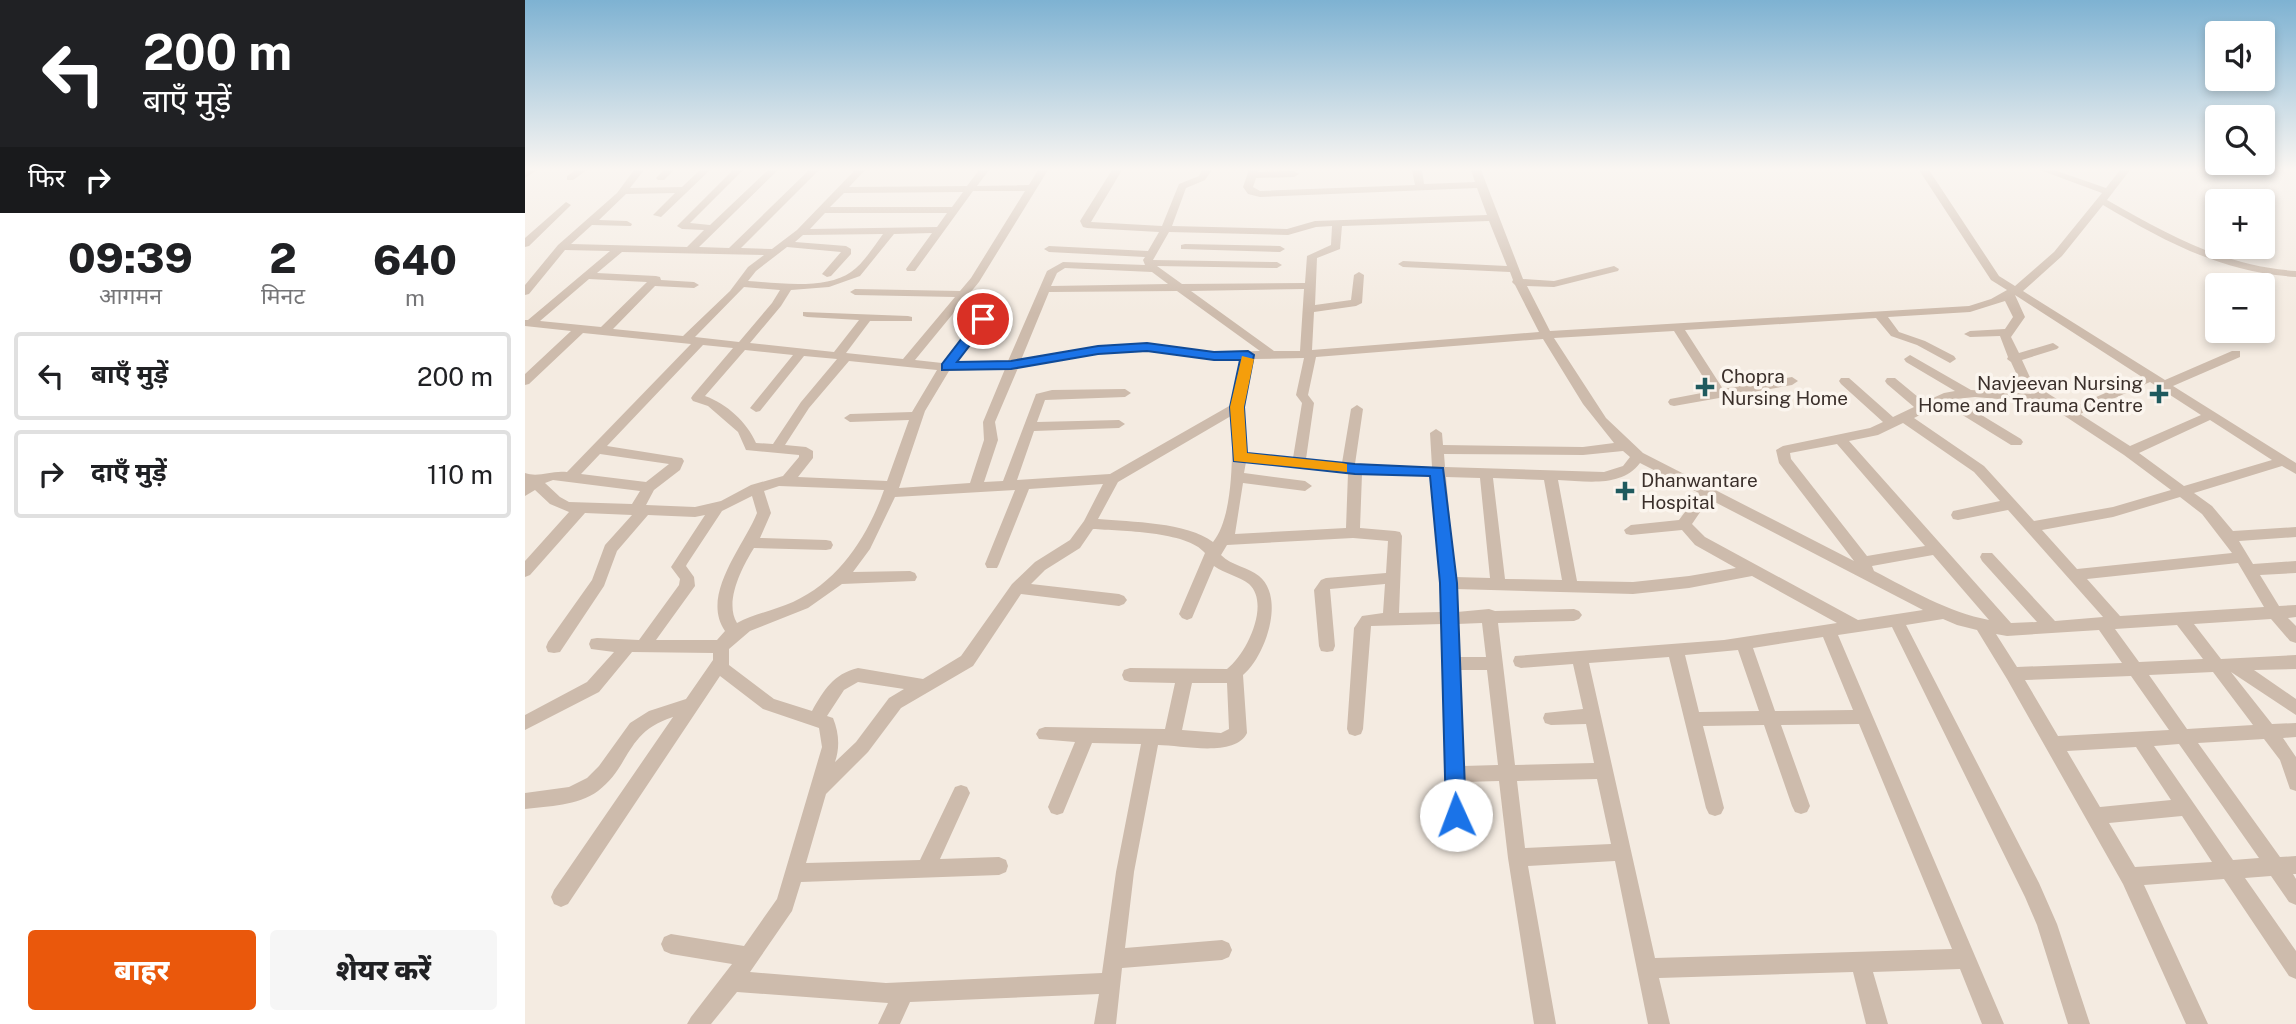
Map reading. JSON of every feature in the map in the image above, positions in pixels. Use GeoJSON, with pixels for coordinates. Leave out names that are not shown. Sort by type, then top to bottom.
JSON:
{"type":"FeatureCollection","features":[{"type":"Feature","properties":{"kind":"street"},"geometry":{"type":"LineString","coordinates":[[525,244],[553,218]]}},
{"type":"Feature","properties":{"kind":"street"},"geometry":{"type":"LineString","coordinates":[[525,292],[562,247],[594,218]]}},
{"type":"Feature","properties":{"kind":"street"},"geometry":{"type":"LineString","coordinates":[[690,218],[682,226],[714,228]]}},
{"type":"Feature","properties":{"kind":"street"},"geometry":{"type":"LineString","coordinates":[[690,250],[724,218]]}},
{"type":"Feature","properties":{"kind":"street"},"geometry":{"type":"LineString","coordinates":[[731,251],[765,218]]}},
{"type":"Feature","properties":{"kind":"street"},"geometry":{"type":"LineString","coordinates":[[569,477],[692,341],[752,269],[815,218]]}},
{"type":"Feature","properties":{"kind":"street"},"geometry":{"type":"LineString","coordinates":[[911,270],[948,218]]}},
{"type":"Feature","properties":{"kind":"street"},"geometry":{"type":"LineString","coordinates":[[906,363],[963,293],[1012,218]]}},
{"type":"Feature","properties":{"kind":"street"},"geometry":{"type":"LineString","coordinates":[[1088,218],[1085,223],[1166,229],[1288,232],[1307,225],[1492,218],[1511,269],[1544,335],[1604,427],[1624,446],[1707,492],[1866,569],[1943,612],[1983,627],[2007,631],[2296,611]]}},
{"type":"Feature","properties":{"kind":"street"},"geometry":{"type":"LineString","coordinates":[[1151,262],[1170,218]]}},
{"type":"Feature","properties":{"kind":"street"},"geometry":{"type":"LineString","coordinates":[[1957,218],[1995,278],[2011,294],[2151,377],[2291,465]]}},
{"type":"Feature","properties":{"kind":"street"},"geometry":{"type":"LineString","coordinates":[[531,324],[946,367],[1011,365],[1098,350],[1147,347],[1214,356],[1309,354],[1544,335],[1970,309],[2011,294],[2041,271],[2086,218]]}},
{"type":"Feature","properties":{"kind":"street"},"geometry":{"type":"LineString","coordinates":[[2141,218],[2209,258],[2276,273],[2296,274]]}},
{"type":"Feature","properties":{"kind":"street"},"geometry":{"type":"LineString","coordinates":[[589,222],[627,225]]}},
{"type":"Feature","properties":{"kind":"street"},"geometry":{"type":"LineString","coordinates":[[1299,463],[1308,402],[1302,396],[1309,354],[1312,256],[1336,247],[1337,224]]}},
{"type":"Feature","properties":{"kind":"street"},"geometry":{"type":"LineString","coordinates":[[801,232],[939,230]]}},
{"type":"Feature","properties":{"kind":"street"},"geometry":{"type":"LineString","coordinates":[[740,284],[818,285],[853,276],[891,231]]}},
{"type":"Feature","properties":{"kind":"street"},"geometry":{"type":"LineString","coordinates":[[1228,264],[1238,231]]}},
{"type":"Feature","properties":{"kind":"street"},"geometry":{"type":"LineString","coordinates":[[786,244],[846,249],[846,254],[827,274]]}},
{"type":"Feature","properties":{"kind":"street"},"geometry":{"type":"LineString","coordinates":[[562,247],[774,252]]}},
{"type":"Feature","properties":{"kind":"street"},"geometry":{"type":"LineString","coordinates":[[1185,247],[1280,248]]}},
{"type":"Feature","properties":{"kind":"street"},"geometry":{"type":"LineString","coordinates":[[525,336],[531,324],[620,248]]}},
{"type":"Feature","properties":{"kind":"street"},"geometry":{"type":"LineString","coordinates":[[1049,249],[1151,262],[1178,288],[1272,355]]}},
{"type":"Feature","properties":{"kind":"street"},"geometry":{"type":"LineString","coordinates":[[975,488],[991,440],[989,422],[1052,271],[1063,265],[1151,262],[1277,265]]}},
{"type":"Feature","properties":{"kind":"street"},"geometry":{"type":"LineString","coordinates":[[1403,264],[1511,269]]}},
{"type":"Feature","properties":{"kind":"street"},"geometry":{"type":"LineString","coordinates":[[1517,282],[1553,284],[1614,269]]}},
{"type":"Feature","properties":{"kind":"street"},"geometry":{"type":"LineString","coordinates":[[1309,309],[1356,303],[1359,275]]}},
{"type":"Feature","properties":{"kind":"street"},"geometry":{"type":"LineString","coordinates":[[587,276],[656,279],[654,284],[603,332]]}},
{"type":"Feature","properties":{"kind":"street"},"geometry":{"type":"LineString","coordinates":[[654,284],[694,285]]}},
{"type":"Feature","properties":{"kind":"street"},"geometry":{"type":"LineString","coordinates":[[788,285],[776,304],[697,398],[716,405],[744,430],[751,447],[802,449],[808,454],[788,480]]}},
{"type":"Feature","properties":{"kind":"street"},"geometry":{"type":"LineString","coordinates":[[1044,289],[1311,286]]}},
{"type":"Feature","properties":{"kind":"street"},"geometry":{"type":"LineString","coordinates":[[855,292],[963,293]]}},
{"type":"Feature","properties":{"kind":"street"},"geometry":{"type":"LineString","coordinates":[[2011,294],[2019,317],[2006,332],[2007,344],[2028,386],[2129,452],[2207,510],[2229,536],[2275,613],[2296,637]]}},
{"type":"Feature","properties":{"kind":"street"},"geometry":{"type":"LineString","coordinates":[[807,314],[908,319]]}},
{"type":"Feature","properties":{"kind":"street"},"geometry":{"type":"LineString","coordinates":[[1879,314],[1895,334],[1921,343],[1949,359]]}},
{"type":"Feature","properties":{"kind":"street"},"geometry":{"type":"LineString","coordinates":[[775,449],[867,317]]}},
{"type":"Feature","properties":{"kind":"street"},"geometry":{"type":"LineString","coordinates":[[562,897],[691,705],[735,631],[806,603],[838,578],[872,537],[918,416],[946,367],[983,319]]}},
{"type":"Feature","properties":{"kind":"street"},"geometry":{"type":"LineString","coordinates":[[1677,327],[1720,394]]}},
{"type":"Feature","properties":{"kind":"street"},"geometry":{"type":"LineString","coordinates":[[528,375],[579,330]]}},
{"type":"Feature","properties":{"kind":"street"},"geometry":{"type":"LineString","coordinates":[[1969,334],[2006,332]]}},
{"type":"Feature","properties":{"kind":"street"},"geometry":{"type":"LineString","coordinates":[[2013,359],[2053,346]]}},
{"type":"Feature","properties":{"kind":"street"},"geometry":{"type":"LineString","coordinates":[[756,408],[801,352]]}},
{"type":"Feature","properties":{"kind":"street"},"geometry":{"type":"LineString","coordinates":[[2164,385],[2236,354]]}},
{"type":"Feature","properties":{"kind":"street"},"geometry":{"type":"LineString","coordinates":[[1187,614],[1212,554],[1226,540],[1240,457],[1237,407],[1248,355]]}},
{"type":"Feature","properties":{"kind":"street"},"geometry":{"type":"LineString","coordinates":[[1910,359],[1969,394]]}},
{"type":"Feature","properties":{"kind":"street"},"geometry":{"type":"LineString","coordinates":[[2069,414],[2151,377]]}},
{"type":"Feature","properties":{"kind":"street"},"geometry":{"type":"LineString","coordinates":[[1674,402],[1792,381]]}},
{"type":"Feature","properties":{"kind":"street"},"geometry":{"type":"LineString","coordinates":[[1845,381],[1898,420],[1979,469],[2032,527],[2074,575],[2110,624],[2136,668],[2183,736],[2286,866],[2296,895]]}},
{"type":"Feature","properties":{"kind":"street"},"geometry":{"type":"LineString","coordinates":[[1891,382],[1922,407]]}},
{"type":"Feature","properties":{"kind":"street"},"geometry":{"type":"LineString","coordinates":[[1009,486],[1037,401],[1046,395],[1125,393]]}},
{"type":"Feature","properties":{"kind":"street"},"geometry":{"type":"LineString","coordinates":[[1866,569],[1781,455],[1787,447],[1873,432],[1944,398],[1969,394],[2043,398]]}},
{"type":"Feature","properties":{"kind":"street"},"geometry":{"type":"LineString","coordinates":[[1944,398],[2016,442]]}},
{"type":"Feature","properties":{"kind":"street"},"geometry":{"type":"LineString","coordinates":[[529,484],[558,505],[580,509],[695,512],[717,508],[756,488],[788,480],[891,489],[975,488],[1113,479],[1237,407]]}},
{"type":"Feature","properties":{"kind":"street"},"geometry":{"type":"LineString","coordinates":[[1353,533],[1352,469],[1357,409]]}},
{"type":"Feature","properties":{"kind":"street"},"geometry":{"type":"LineString","coordinates":[[2129,452],[2211,415]]}},
{"type":"Feature","properties":{"kind":"street"},"geometry":{"type":"LineString","coordinates":[[850,418],[918,416]]}},
{"type":"Feature","properties":{"kind":"street"},"geometry":{"type":"LineString","coordinates":[[1028,427],[1119,424]]}},
{"type":"Feature","properties":{"kind":"street"},"geometry":{"type":"LineString","coordinates":[[1436,433],[1448,583],[1456,815]]}},
{"type":"Feature","properties":{"kind":"street"},"geometry":{"type":"LineString","coordinates":[[1840,439],[2007,631]]}},
{"type":"Feature","properties":{"kind":"street"},"geometry":{"type":"LineString","coordinates":[[1436,449],[1583,451],[1624,446]]}},
{"type":"Feature","properties":{"kind":"street"},"geometry":{"type":"LineString","coordinates":[[554,647],[599,582],[610,549],[640,510],[649,487],[675,467],[677,461],[596,449]]}},
{"type":"Feature","properties":{"kind":"street"},"geometry":{"type":"LineString","coordinates":[[1240,457],[1352,469],[1617,475],[1638,456]]}},
{"type":"Feature","properties":{"kind":"street"},"geometry":{"type":"LineString","coordinates":[[2032,527],[2113,512],[2184,491],[2291,465]]}},
{"type":"Feature","properties":{"kind":"street"},"geometry":{"type":"LineString","coordinates":[[1486,472],[1498,584]]}},
{"type":"Feature","properties":{"kind":"street"},"geometry":{"type":"LineString","coordinates":[[1549,474],[1571,586]]}},
{"type":"Feature","properties":{"kind":"street"},"geometry":{"type":"LineString","coordinates":[[529,484],[552,475],[649,487]]}},
{"type":"Feature","properties":{"kind":"street"},"geometry":{"type":"LineString","coordinates":[[1237,477],[1305,486]]}},
{"type":"Feature","properties":{"kind":"street"},"geometry":{"type":"LineString","coordinates":[[820,789],[862,747],[886,711],[967,662],[1017,588],[1040,566],[1075,544],[1113,479]]}},
{"type":"Feature","properties":{"kind":"street"},"geometry":{"type":"LineString","coordinates":[[992,564],[1024,485]]}},
{"type":"Feature","properties":{"kind":"street"},"geometry":{"type":"LineString","coordinates":[[735,631],[729,627],[725,615],[728,580],[764,513],[756,488]]}},
{"type":"Feature","properties":{"kind":"street"},"geometry":{"type":"LineString","coordinates":[[1685,525],[1707,492]]}},
{"type":"Feature","properties":{"kind":"street"},"geometry":{"type":"LineString","coordinates":[[1958,515],[2011,504]]}},
{"type":"Feature","properties":{"kind":"street"},"geometry":{"type":"LineString","coordinates":[[525,723],[593,687],[635,646],[687,586],[687,577],[678,568],[680,562],[717,508]]}},
{"type":"Feature","properties":{"kind":"street"},"geometry":{"type":"LineString","coordinates":[[525,571],[580,509]]}},
{"type":"Feature","properties":{"kind":"street"},"geometry":{"type":"LineString","coordinates":[[1045,734],[1223,741],[1238,733],[1235,674],[1263,628],[1266,617],[1263,594],[1251,578],[1223,565],[1212,554],[1209,545],[1143,528],[1089,524]]}},
{"type":"Feature","properties":{"kind":"street"},"geometry":{"type":"LineString","coordinates":[[1631,530],[1685,525]]}},
{"type":"Feature","properties":{"kind":"street"},"geometry":{"type":"LineString","coordinates":[[1685,525],[1700,541],[1856,626]]}},
{"type":"Feature","properties":{"kind":"street"},"geometry":{"type":"LineString","coordinates":[[2229,536],[2296,532]]}},
{"type":"Feature","properties":{"kind":"street"},"geometry":{"type":"LineString","coordinates":[[1226,540],[1353,533],[1395,536],[1391,617]]}},
{"type":"Feature","properties":{"kind":"street"},"geometry":{"type":"LineString","coordinates":[[748,543],[826,545]]}},
{"type":"Feature","properties":{"kind":"street"},"geometry":{"type":"LineString","coordinates":[[1866,569],[1936,549]]}},
{"type":"Feature","properties":{"kind":"street"},"geometry":{"type":"LineString","coordinates":[[1987,557],[2052,628]]}},
{"type":"Feature","properties":{"kind":"street"},"geometry":{"type":"LineString","coordinates":[[2074,575],[2245,563],[2296,567]]}},
{"type":"Feature","properties":{"kind":"street"},"geometry":{"type":"LineString","coordinates":[[1448,583],[1657,586],[1754,570]]}},
{"type":"Feature","properties":{"kind":"street"},"geometry":{"type":"LineString","coordinates":[[838,578],[910,577]]}},
{"type":"Feature","properties":{"kind":"street"},"geometry":{"type":"LineString","coordinates":[[1327,646],[1322,590],[1326,584],[1332,581],[1393,578]]}},
{"type":"Feature","properties":{"kind":"street"},"geometry":{"type":"LineString","coordinates":[[1017,588],[1119,600]]}},
{"type":"Feature","properties":{"kind":"street"},"geometry":{"type":"LineString","coordinates":[[1521,661],[1676,651],[1943,612]]}},
{"type":"Feature","properties":{"kind":"street"},"geometry":{"type":"LineString","coordinates":[[1489,615],[1517,858],[1545,1024]]}},
{"type":"Feature","properties":{"kind":"street"},"geometry":{"type":"LineString","coordinates":[[1355,729],[1363,623],[1373,618],[1391,617],[1574,615]]}},
{"type":"Feature","properties":{"kind":"street"},"geometry":{"type":"LineString","coordinates":[[2181,619],[2226,665],[2291,764],[2296,783]]}},
{"type":"Feature","properties":{"kind":"street"},"geometry":{"type":"LineString","coordinates":[[1896,620],[2032,890],[2047,924],[2079,1024]]}},
{"type":"Feature","properties":{"kind":"street"},"geometry":{"type":"LineString","coordinates":[[1983,627],[2130,877],[2197,1024]]}},
{"type":"Feature","properties":{"kind":"street"},"geometry":{"type":"LineString","coordinates":[[1828,630],[1993,1024]]}},
{"type":"Feature","properties":{"kind":"street"},"geometry":{"type":"LineString","coordinates":[[1743,643],[1801,806]]}},
{"type":"Feature","properties":{"kind":"street"},"geometry":{"type":"LineString","coordinates":[[597,644],[720,655]]}},
{"type":"Feature","properties":{"kind":"street"},"geometry":{"type":"LineString","coordinates":[[1676,651],[1715,808]]}},
{"type":"Feature","properties":{"kind":"street"},"geometry":{"type":"LineString","coordinates":[[698,1024],[750,957],[785,904],[797,873],[831,747],[831,731],[827,723],[769,704],[721,668],[720,655]]}},
{"type":"Feature","properties":{"kind":"street"},"geometry":{"type":"LineString","coordinates":[[1580,657],[1659,1024]]}},
{"type":"Feature","properties":{"kind":"street"},"geometry":{"type":"LineString","coordinates":[[2013,674],[2296,662]]}},
{"type":"Feature","properties":{"kind":"street"},"geometry":{"type":"LineString","coordinates":[[1451,664],[1494,663]]}},
{"type":"Feature","properties":{"kind":"street"},"geometry":{"type":"LineString","coordinates":[[2226,665],[2296,708]]}},
{"type":"Feature","properties":{"kind":"street"},"geometry":{"type":"LineString","coordinates":[[1130,675],[1235,674]]}},
{"type":"Feature","properties":{"kind":"street"},"geometry":{"type":"LineString","coordinates":[[817,718],[839,680],[847,676],[858,675],[925,686]]}},
{"type":"Feature","properties":{"kind":"street"},"geometry":{"type":"LineString","coordinates":[[1172,737],[1185,676]]}},
{"type":"Feature","properties":{"kind":"street"},"geometry":{"type":"LineString","coordinates":[[525,801],[569,794],[592,785],[603,775],[636,728],[650,718],[691,705]]}},
{"type":"Feature","properties":{"kind":"street"},"geometry":{"type":"LineString","coordinates":[[1551,718],[1593,716]]}},
{"type":"Feature","properties":{"kind":"street"},"geometry":{"type":"LineString","coordinates":[[1693,719],[1864,717]]}},
{"type":"Feature","properties":{"kind":"street"},"geometry":{"type":"LineString","coordinates":[[2052,744],[2296,730]]}},
{"type":"Feature","properties":{"kind":"street"},"geometry":{"type":"LineString","coordinates":[[1057,807],[1087,735]]}},
{"type":"Feature","properties":{"kind":"street"},"geometry":{"type":"LineString","coordinates":[[1105,1024],[1127,862],[1151,737]]}},
{"type":"Feature","properties":{"kind":"street"},"geometry":{"type":"LineString","coordinates":[[2140,739],[2296,969]]}},
{"type":"Feature","properties":{"kind":"street"},"geometry":{"type":"LineString","coordinates":[[1454,774],[1605,771]]}},
{"type":"Feature","properties":{"kind":"street"},"geometry":{"type":"LineString","coordinates":[[926,868],[961,793]]}},
{"type":"Feature","properties":{"kind":"street"},"geometry":{"type":"LineString","coordinates":[[2095,816],[2186,807]]}},
{"type":"Feature","properties":{"kind":"street"},"geometry":{"type":"LineString","coordinates":[[1517,858],[1622,852]]}},
{"type":"Feature","properties":{"kind":"street"},"geometry":{"type":"LineString","coordinates":[[797,873],[999,866]]}},
{"type":"Feature","properties":{"kind":"street"},"geometry":{"type":"LineString","coordinates":[[2130,877],[2286,866]]}},
{"type":"Feature","properties":{"kind":"street"},"geometry":{"type":"LineString","coordinates":[[671,944],[750,957]]}},
{"type":"Feature","properties":{"kind":"street"},"geometry":{"type":"LineString","coordinates":[[1114,959],[1222,950]]}},
{"type":"Feature","properties":{"kind":"street"},"geometry":{"type":"LineString","coordinates":[[1647,968],[1965,959]]}},
{"type":"Feature","properties":{"kind":"street"},"geometry":{"type":"LineString","coordinates":[[1860,962],[1877,1024]]}},
{"type":"Feature","properties":{"kind":"street"},"geometry":{"type":"LineString","coordinates":[[732,981],[904,992],[1111,983]]}},
{"type":"Feature","properties":{"kind":"street"},"geometry":{"type":"LineString","coordinates":[[889,1024],[904,992]]}},
{"type":"Feature","properties":{"kind":"slow traffic"},"geometry":{"type":"LineString","coordinates":[[1247,359],[1237,407],[1240,457],[1342,468]]}},
{"type":"Feature","properties":{"kind":"place","name":"Chopra Nursing Home"},"geometry":{"type":"Point","coordinates":[1705,387]}},
{"type":"Feature","properties":{"kind":"place","name":"Navjeevan Nursing Home and Trauma Centre"},"geometry":{"type":"Point","coordinates":[2159,394]}},
{"type":"Feature","properties":{"kind":"place","name":"Dhanwantare Hospital"},"geometry":{"type":"Point","coordinates":[1625,491]}},
{"type":"Feature","properties":{"kind":"route"},"geometry":{"type":"LineString","coordinates":[[983,319],[946,367],[1011,365],[1098,350],[1147,347],[1214,356],[1248,355],[1237,407],[1240,457],[1355,469],[1437,471],[1448,583],[1456,815]]}}]}
